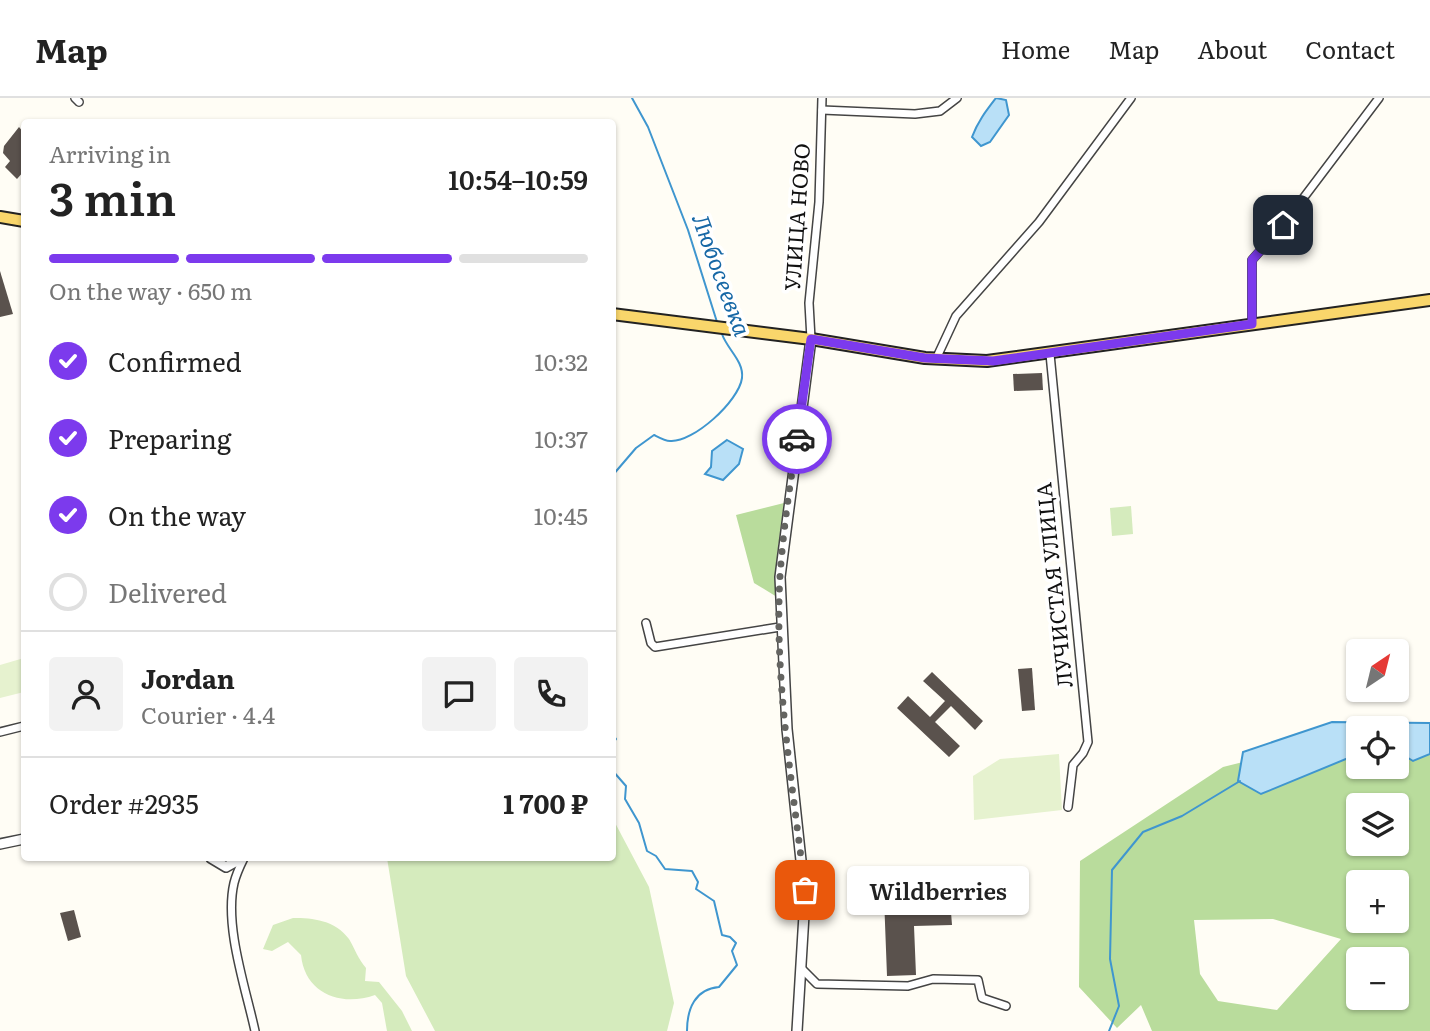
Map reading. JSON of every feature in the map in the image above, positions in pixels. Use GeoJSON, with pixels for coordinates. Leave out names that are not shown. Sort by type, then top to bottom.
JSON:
{"type":"FeatureCollection","features":[{"type":"Feature","properties":{"kind":"main road"},"geometry":{"type":"LineString","coordinates":[[0,217],[21,220]]}},
{"type":"Feature","properties":{"kind":"main road"},"geometry":{"type":"LineString","coordinates":[[616,314],[811,339],[936,359],[993,361],[1430,300]]}},
{"type":"Feature","properties":{"kind":"street","name":"УЛИЦА НОВО"},"geometry":{"type":"LineString","coordinates":[[811,339],[809,303],[819,202],[822,98]]}},
{"type":"Feature","properties":{"kind":"street"},"geometry":{"type":"LineString","coordinates":[[821,110],[915,114],[940,111],[957,98]]}},
{"type":"Feature","properties":{"kind":"street"},"geometry":{"type":"LineString","coordinates":[[936,359],[956,316],[1039,222],[1132,98]]}},
{"type":"Feature","properties":{"kind":"street"},"geometry":{"type":"LineString","coordinates":[[1252,324],[1252,260],[1283,225],[1379,98]]}},
{"type":"Feature","properties":{"kind":"street"},"geometry":{"type":"LineString","coordinates":[[797,1031],[805,898],[790,771],[780,626],[783,549],[811,339]]}},
{"type":"Feature","properties":{"kind":"street","name":"ЛУЧИСТАЯ УЛИЦА"},"geometry":{"type":"LineString","coordinates":[[1050,354],[1088,741],[1085,750],[1073,765],[1068,807]]}},
{"type":"Feature","properties":{"kind":"street"},"geometry":{"type":"LineString","coordinates":[[646,622],[651,643],[655,647],[780,626]]}},
{"type":"Feature","properties":{"kind":"street"},"geometry":{"type":"LineString","coordinates":[[0,732],[21,727]]}},
{"type":"Feature","properties":{"kind":"street"},"geometry":{"type":"LineString","coordinates":[[0,844],[21,840]]}},
{"type":"Feature","properties":{"kind":"street"},"geometry":{"type":"LineString","coordinates":[[216,861],[226,867],[233,885],[237,949],[255,1031]]}},
{"type":"Feature","properties":{"kind":"street"},"geometry":{"type":"LineString","coordinates":[[226,867],[237,861]]}},
{"type":"Feature","properties":{"kind":"street"},"geometry":{"type":"LineString","coordinates":[[233,885],[242,861]]}},
{"type":"Feature","properties":{"kind":"street"},"geometry":{"type":"LineString","coordinates":[[802,969],[817,984],[908,986],[933,978],[978,980],[982,998],[1006,1006]]}},
{"type":"Feature","properties":{"kind":"green space"},"geometry":{"type":"Polygon","coordinates":[[[784,503],[777,556],[777,597],[754,583],[736,515],[784,503]]]}},
{"type":"Feature","properties":{"kind":"green space"},"geometry":{"type":"Polygon","coordinates":[[[1131,506],[1133,534],[1112,536],[1110,508],[1131,506]]]}},
{"type":"Feature","properties":{"kind":"green space"},"geometry":{"type":"Polygon","coordinates":[[[21,659],[21,693],[0,698],[0,665],[21,659]]]}},
{"type":"Feature","properties":{"kind":"green space"},"geometry":{"type":"Polygon","coordinates":[[[1430,736],[1430,1031],[1152,1031],[1141,1005],[1117,1028],[1079,987],[1080,861],[1223,767],[1291,750],[1346,745],[1346,779],[1409,779],[1409,739],[1430,736]],[[1273,919],[1194,920],[1200,974],[1218,1001],[1277,1010],[1341,939],[1273,919]]]}},
{"type":"Feature","properties":{"kind":"green space"},"geometry":{"type":"Polygon","coordinates":[[[1059,754],[1062,810],[974,820],[973,776],[1000,759],[1059,754]]]}},
{"type":"Feature","properties":{"kind":"green space"},"geometry":{"type":"Polygon","coordinates":[[[616,825],[649,887],[674,1003],[667,1031],[435,1031],[406,976],[387,861],[616,861],[616,825]]]}},
{"type":"Feature","properties":{"kind":"green space"},"geometry":{"type":"Polygon","coordinates":[[[293,918],[323,921],[343,933],[366,968],[365,981],[379,982],[402,1011],[412,1031],[387,1031],[382,1003],[375,995],[338,998],[317,988],[309,979],[301,955],[288,942],[272,951],[263,949],[273,925],[293,918]]]}},
{"type":"Feature","properties":{"kind":"water"},"geometry":{"type":"Polygon","coordinates":[[[996,98],[1006,100],[1009,115],[990,142],[981,146],[972,137],[996,98]]]}},
{"type":"Feature","properties":{"kind":"water"},"geometry":{"type":"Polygon","coordinates":[[[727,440],[743,449],[739,464],[723,480],[705,474],[711,467],[712,451],[727,440]]]}},
{"type":"Feature","properties":{"kind":"water"},"geometry":{"type":"Polygon","coordinates":[[[1332,722],[1346,722],[1346,759],[1261,794],[1238,781],[1243,752],[1332,722]]]}},
{"type":"Feature","properties":{"kind":"water"},"geometry":{"type":"Polygon","coordinates":[[[1409,723],[1430,723],[1430,754],[1413,761],[1409,758],[1409,723]]]}},
{"type":"Feature","properties":{"kind":"building"},"geometry":{"type":"Polygon","coordinates":[[[19,127],[21,174],[17,179],[5,167],[10,161],[3,153],[4,146],[19,127]]]}},
{"type":"Feature","properties":{"kind":"building"},"geometry":{"type":"Polygon","coordinates":[[[0,271],[13,314],[0,317],[0,271]]]}},
{"type":"Feature","properties":{"kind":"building"},"geometry":{"type":"Polygon","coordinates":[[[1042,373],[1043,390],[1014,391],[1013,374],[1042,373]]]}},
{"type":"Feature","properties":{"kind":"building"},"geometry":{"type":"Polygon","coordinates":[[[1032,668],[1035,710],[1022,711],[1018,669],[1032,668]]]}},
{"type":"Feature","properties":{"kind":"building"},"geometry":{"type":"Polygon","coordinates":[[[932,672],[983,721],[975,730],[951,706],[935,722],[960,746],[949,757],[897,708],[908,696],[930,717],[945,701],[923,681],[932,672]]]}},
{"type":"Feature","properties":{"kind":"building"},"geometry":{"type":"Polygon","coordinates":[[[901,896],[901,913],[951,912],[952,925],[914,926],[916,975],[887,976],[884,897],[901,896]]]}},
{"type":"Feature","properties":{"kind":"building"},"geometry":{"type":"Polygon","coordinates":[[[74,910],[81,937],[68,941],[60,913],[74,910]]]}},
{"type":"Feature","properties":{"kind":"waterway","name":"Любосеевка"},"geometry":{"type":"LineString","coordinates":[[632,98],[648,127],[688,230],[717,322]]}},
{"type":"Feature","properties":{"kind":"waterway","name":"Любосеевка"},"geometry":{"type":"LineString","coordinates":[[616,471],[636,448],[654,435],[670,441],[691,435],[714,419],[733,398],[742,372],[722,334]]}},
{"type":"Feature","properties":{"kind":"waterway","name":"Любосеевка"},"geometry":{"type":"LineString","coordinates":[[616,775],[626,786],[625,799],[639,823],[647,851],[656,856],[665,869],[692,871],[698,882],[696,889],[714,901],[722,935],[730,937],[736,943],[732,951],[737,965],[719,987],[698,996],[691,1008],[687,1031]]}},
{"type":"Feature","properties":{"kind":"waterway"},"geometry":{"type":"LineString","coordinates":[[1109,1031],[1119,1006],[1110,959],[1112,870],[1143,832],[1182,816],[1240,781]]}},
{"type":"Feature","properties":{"kind":"way so far"},"geometry":{"type":"LineString","coordinates":[[797,439],[780,577],[780,609],[790,771],[805,890]]}},
{"type":"Feature","properties":{"kind":"place","name":"Wildberries"},"geometry":{"type":"Point","coordinates":[805,890]}},
{"type":"Feature","properties":{"kind":"route"},"geometry":{"type":"LineString","coordinates":[[797,439],[811,339],[925,358],[993,361],[1252,324],[1252,260],[1283,225]]}}]}
